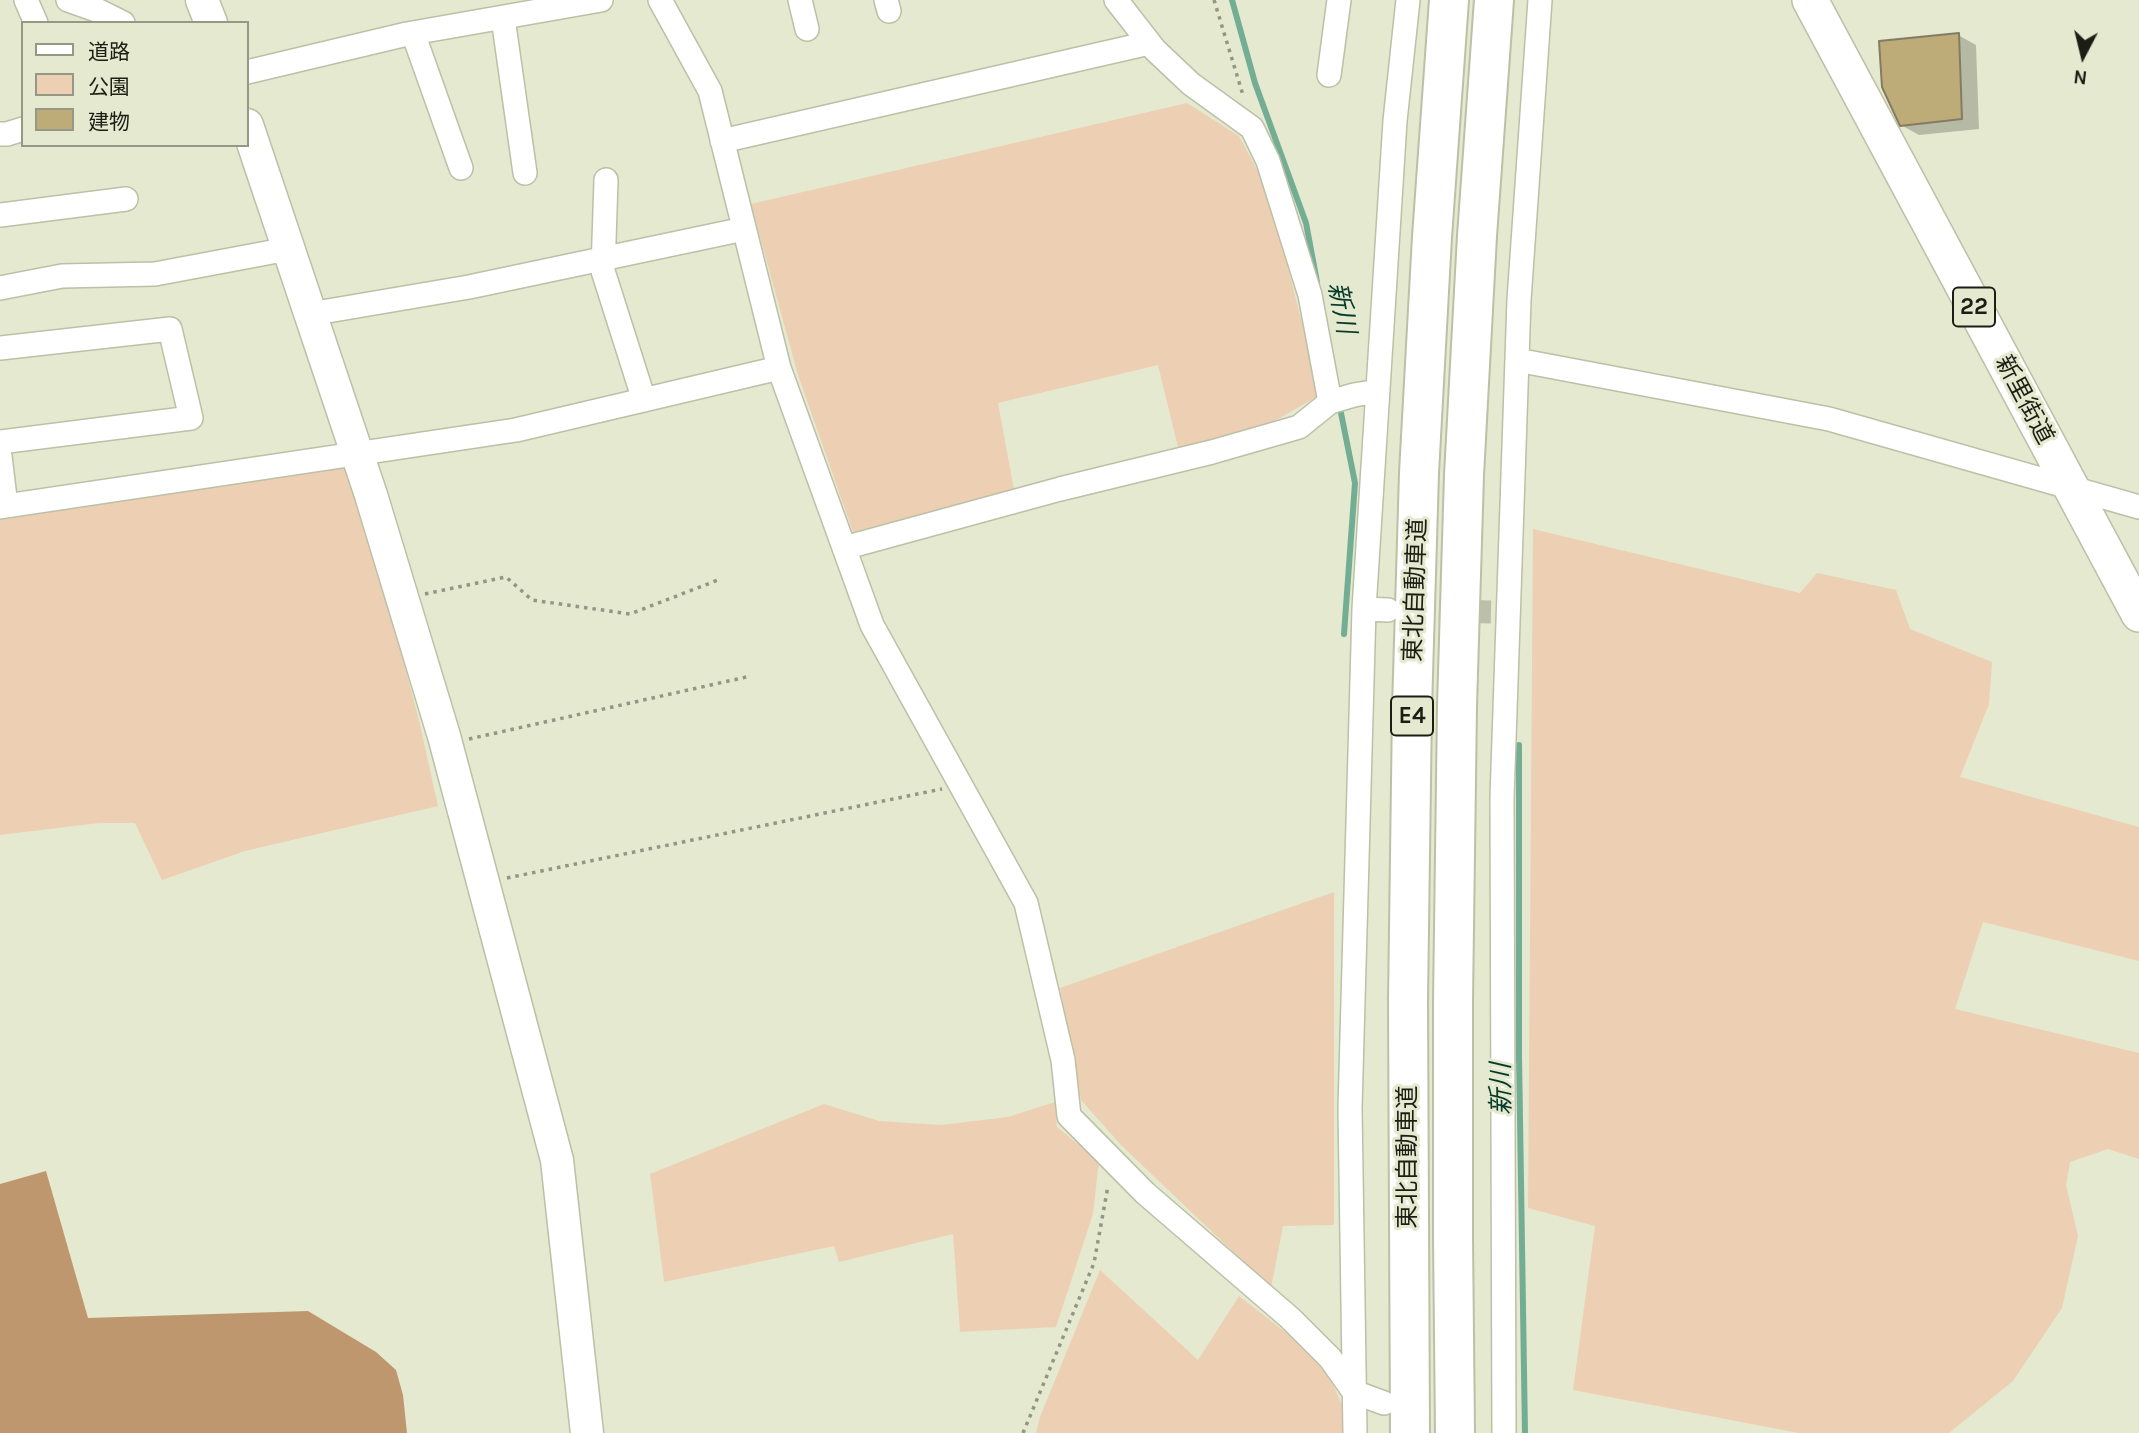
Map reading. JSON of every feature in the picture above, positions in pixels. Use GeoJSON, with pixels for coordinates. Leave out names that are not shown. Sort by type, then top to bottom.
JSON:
{"type":"FeatureCollection","features":[{"type":"Feature","properties":{"kind":"highway","name":"東北自動車道"},"geometry":{"type":"LineString","coordinates":[[1410,1433],[1408,1001],[1413,681],[1421,445],[1449,0]]}},
{"type":"Feature","properties":{"kind":"highway","name":"東北自動車道"},"geometry":{"type":"LineString","coordinates":[[1455,1433],[1453,1002],[1457,692],[1464,475],[1494,0]]}},
{"type":"Feature","properties":{"kind":"main road","name":"新里街道"},"geometry":{"type":"LineString","coordinates":[[1810,0],[2139,614]]}},
{"type":"Feature","properties":{"kind":"street"},"geometry":{"type":"LineString","coordinates":[[26,0],[35,21]]}},
{"type":"Feature","properties":{"kind":"street"},"geometry":{"type":"LineString","coordinates":[[68,0],[119,21]]}},
{"type":"Feature","properties":{"kind":"street"},"geometry":{"type":"LineString","coordinates":[[202,0],[210,21]]}},
{"type":"Feature","properties":{"kind":"street"},"geometry":{"type":"LineString","coordinates":[[248,72],[413,33],[601,0]]}},
{"type":"Feature","properties":{"kind":"street"},"geometry":{"type":"LineString","coordinates":[[660,0],[710,91],[779,368],[872,625],[1027,903],[1063,1060],[1069,1116],[1145,1193],[1290,1318],[1329,1358],[1354,1392],[1384,1403]]}},
{"type":"Feature","properties":{"kind":"street"},"geometry":{"type":"LineString","coordinates":[[800,0],[807,29]]}},
{"type":"Feature","properties":{"kind":"street"},"geometry":{"type":"LineString","coordinates":[[1116,0],[1149,43],[1191,84],[1252,128],[1268,161],[1310,295],[1330,402]]}},
{"type":"Feature","properties":{"kind":"street"},"geometry":{"type":"LineString","coordinates":[[1329,75],[1339,0]]}},
{"type":"Feature","properties":{"kind":"street"},"geometry":{"type":"LineString","coordinates":[[1355,1433],[1350,1108],[1364,609],[1395,121],[1408,0]]}},
{"type":"Feature","properties":{"kind":"street"},"geometry":{"type":"LineString","coordinates":[[1504,1433],[1500,613],[1539,0]]}},
{"type":"Feature","properties":{"kind":"street"},"geometry":{"type":"LineString","coordinates":[[503,18],[525,173]]}},
{"type":"Feature","properties":{"kind":"street"},"geometry":{"type":"LineString","coordinates":[[413,33],[461,168]]}},
{"type":"Feature","properties":{"kind":"street"},"geometry":{"type":"LineString","coordinates":[[722,141],[1149,43]]}},
{"type":"Feature","properties":{"kind":"street"},"geometry":{"type":"LineString","coordinates":[[248,128],[356,453],[446,744],[556,1160],[587,1433]]}},
{"type":"Feature","properties":{"kind":"street"},"geometry":{"type":"LineString","coordinates":[[0,134],[21,130]]}},
{"type":"Feature","properties":{"kind":"street"},"geometry":{"type":"LineString","coordinates":[[606,180],[603,271],[644,400]]}},
{"type":"Feature","properties":{"kind":"street"},"geometry":{"type":"LineString","coordinates":[[0,215],[126,199]]}},
{"type":"Feature","properties":{"kind":"street"},"geometry":{"type":"LineString","coordinates":[[310,314],[469,287],[744,229]]}},
{"type":"Feature","properties":{"kind":"street"},"geometry":{"type":"LineString","coordinates":[[0,288],[62,276],[155,274],[288,249]]}},
{"type":"Feature","properties":{"kind":"street"},"geometry":{"type":"LineString","coordinates":[[0,348],[170,329],[191,418],[0,442]]}},
{"type":"Feature","properties":{"kind":"street"},"geometry":{"type":"LineString","coordinates":[[1517,360],[1829,419],[2139,507]]}},
{"type":"Feature","properties":{"kind":"street"},"geometry":{"type":"LineString","coordinates":[[0,456],[3,506],[516,430],[779,368]]}},
{"type":"Feature","properties":{"kind":"street"},"geometry":{"type":"LineString","coordinates":[[844,548],[1299,427],[1330,402],[1378,391]]}},
{"type":"Feature","properties":{"kind":"street"},"geometry":{"type":"LineString","coordinates":[[1364,609],[1388,610]]}},
{"type":"Feature","properties":{"kind":"path"},"geometry":{"type":"LineString","coordinates":[[1214,0],[1252,128]]}},
{"type":"Feature","properties":{"kind":"path"},"geometry":{"type":"LineString","coordinates":[[402,599],[506,577],[532,600],[630,614],[718,580]]}},
{"type":"Feature","properties":{"kind":"path"},"geometry":{"type":"LineString","coordinates":[[446,744],[751,676]]}},
{"type":"Feature","properties":{"kind":"path"},"geometry":{"type":"LineString","coordinates":[[483,883],[961,785]]}},
{"type":"Feature","properties":{"kind":"path"},"geometry":{"type":"LineString","coordinates":[[1023,1433],[1094,1263],[1112,1160]]}},
{"type":"Feature","properties":{"kind":"green space"},"geometry":{"type":"Polygon","coordinates":[[[1187,103],[1239,136],[1269,192],[1320,395],[1243,439],[1178,447],[1158,365],[998,403],[1014,490],[853,532],[798,375],[751,204],[1187,103]]]}},
{"type":"Feature","properties":{"kind":"green space"},"geometry":{"type":"Polygon","coordinates":[[[348,467],[387,596],[438,806],[245,851],[162,880],[135,823],[99,823],[0,835],[0,514],[348,467]]]}},
{"type":"Feature","properties":{"kind":"green space"},"geometry":{"type":"Polygon","coordinates":[[[1533,529],[1800,593],[1817,573],[1896,590],[1910,629],[1992,662],[1989,704],[1960,777],[2139,827],[2139,961],[1983,922],[1955,1009],[2139,1053],[2139,1159],[2108,1149],[2070,1162],[2066,1185],[2078,1236],[2062,1308],[2013,1381],[1949,1433],[1799,1433],[1573,1390],[1595,1226],[1528,1208],[1533,529]]]}},
{"type":"Feature","properties":{"kind":"green space"},"geometry":{"type":"Polygon","coordinates":[[[1334,892],[1334,1225],[1283,1226],[1271,1288],[1121,1145],[1081,1100],[1060,988],[1334,892]]]}},
{"type":"Feature","properties":{"kind":"green space"},"geometry":{"type":"Polygon","coordinates":[[[1055,1102],[1057,1127],[1099,1161],[1093,1214],[1056,1327],[960,1332],[953,1234],[839,1262],[834,1246],[664,1282],[650,1174],[824,1104],[879,1121],[941,1125],[1008,1117],[1055,1102]]]}},
{"type":"Feature","properties":{"kind":"green space"},"geometry":{"type":"Polygon","coordinates":[[[1100,1270],[1198,1360],[1239,1296],[1307,1349],[1327,1371],[1342,1405],[1342,1433],[1036,1433],[1040,1417],[1100,1270]]]}},
{"type":"Feature","properties":{"kind":"shaded area"},"geometry":{"type":"Polygon","coordinates":[[[46,1171],[88,1318],[308,1311],[376,1352],[396,1370],[403,1395],[407,1433],[0,1433],[0,1184],[46,1171]]]}},
{"type":"Feature","properties":{"kind":"building"},"geometry":{"type":"Polygon","coordinates":[[[1959,33],[1962,119],[1900,126],[1882,87],[1879,41],[1959,33]]]}},
{"type":"Feature","properties":{"kind":"waterway","name":"新川"},"geometry":{"type":"LineString","coordinates":[[1232,0],[1255,83],[1306,223],[1317,282]]}},
{"type":"Feature","properties":{"kind":"waterway","name":"新川"},"geometry":{"type":"LineString","coordinates":[[1339,403],[1355,483],[1344,634]]}},
{"type":"Feature","properties":{"kind":"waterway","name":"新川"},"geometry":{"type":"LineString","coordinates":[[1519,745],[1519,1056],[1525,1433]]}},
{"type":"Feature","properties":{"kind":"tunnel"},"geometry":{"type":"LineString","coordinates":[[1405,610],[1491,612]]}}]}
